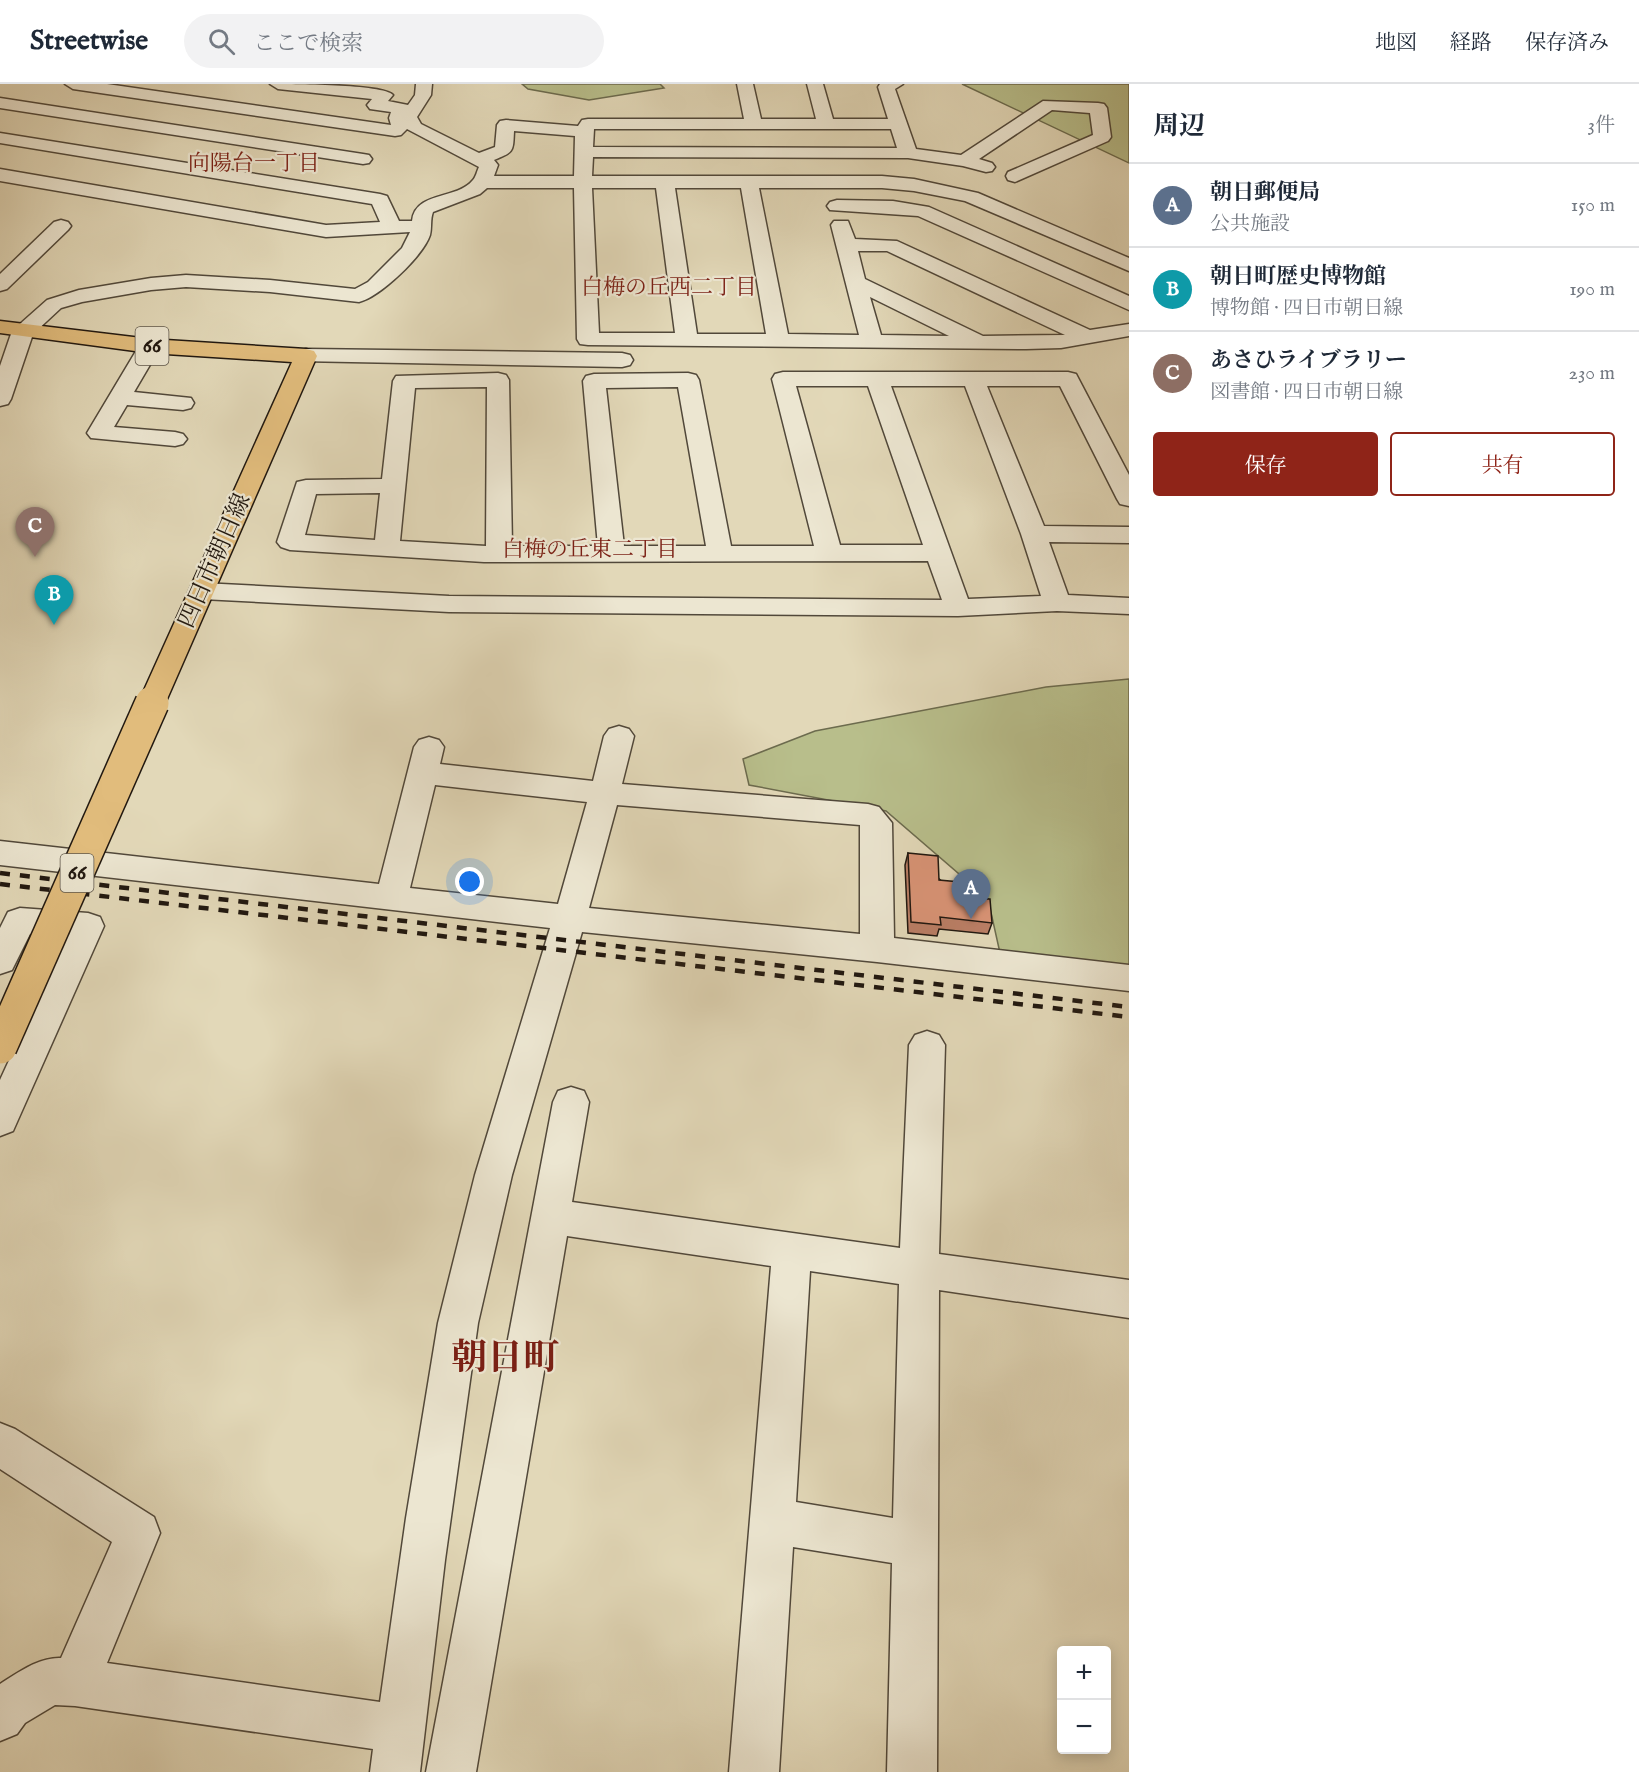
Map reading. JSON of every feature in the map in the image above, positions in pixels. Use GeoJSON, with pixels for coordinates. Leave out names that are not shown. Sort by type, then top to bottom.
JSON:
{"type":"FeatureCollection","features":[{"type":"Feature","properties":{"kind":"main road","name":"66"},"geometry":{"type":"LineString","coordinates":[[0,327],[150,346],[306,356]]}},
{"type":"Feature","properties":{"kind":"main road","name":"四日市朝日線"},"geometry":{"type":"LineString","coordinates":[[0,1047],[306,356]]}},
{"type":"Feature","properties":{"kind":"street"},"geometry":{"type":"LineString","coordinates":[[73,84],[395,131]]}},
{"type":"Feature","properties":{"kind":"street"},"geometry":{"type":"LineString","coordinates":[[9,192],[110,120],[172,84]]}},
{"type":"Feature","properties":{"kind":"street"},"geometry":{"type":"LineString","coordinates":[[278,84],[385,94],[375,105],[401,108],[398,118],[401,125],[305,213]]}},
{"type":"Feature","properties":{"kind":"street"},"geometry":{"type":"LineString","coordinates":[[0,399],[23,331],[54,304],[79,296],[151,284],[223,282],[359,296],[375,286],[409,252],[420,235],[422,213],[426,208],[473,190],[482,182],[489,165],[416,128],[408,117],[423,95],[424,84]]}},
{"type":"Feature","properties":{"kind":"street"},"geometry":{"type":"LineString","coordinates":[[745,84],[754,124]]}},
{"type":"Feature","properties":{"kind":"street"},"geometry":{"type":"LineString","coordinates":[[815,84],[826,124]]}},
{"type":"Feature","properties":{"kind":"street"},"geometry":{"type":"LineString","coordinates":[[891,84],[886,87],[908,153]]}},
{"type":"Feature","properties":{"kind":"street"},"geometry":{"type":"LineString","coordinates":[[0,103],[363,159]]}},
{"type":"Feature","properties":{"kind":"street"},"geometry":{"type":"LineString","coordinates":[[964,161],[1049,105],[1098,108],[1102,137],[971,197]]}},
{"type":"Feature","properties":{"kind":"street"},"geometry":{"type":"LineString","coordinates":[[897,124],[588,124],[584,132],[583,183],[588,339],[1061,342],[1129,330]]}},
{"type":"Feature","properties":{"kind":"street"},"geometry":{"type":"LineString","coordinates":[[478,160],[504,150],[506,125],[584,132]]}},
{"type":"Feature","properties":{"kind":"street"},"geometry":{"type":"LineString","coordinates":[[0,138],[380,200],[392,227]]}},
{"type":"Feature","properties":{"kind":"street"},"geometry":{"type":"LineString","coordinates":[[585,152],[908,153],[964,161],[1016,176]]}},
{"type":"Feature","properties":{"kind":"street"},"geometry":{"type":"LineString","coordinates":[[0,175],[305,213],[326,231],[422,226]]}},
{"type":"Feature","properties":{"kind":"street"},"geometry":{"type":"LineString","coordinates":[[482,182],[830,182],[914,185],[971,197],[1129,265]]}},
{"type":"Feature","properties":{"kind":"street"},"geometry":{"type":"LineString","coordinates":[[749,182],[778,341]]}},
{"type":"Feature","properties":{"kind":"street"},"geometry":{"type":"LineString","coordinates":[[830,182],[873,342]]}},
{"type":"Feature","properties":{"kind":"street"},"geometry":{"type":"LineString","coordinates":[[664,183],[687,340]]}},
{"type":"Feature","properties":{"kind":"street"},"geometry":{"type":"LineString","coordinates":[[837,206],[893,207],[921,211],[1129,304]]}},
{"type":"Feature","properties":{"kind":"street"},"geometry":{"type":"LineString","coordinates":[[0,285],[61,226]]}},
{"type":"Feature","properties":{"kind":"street"},"geometry":{"type":"LineString","coordinates":[[847,245],[890,245],[1086,337]]}},
{"type":"Feature","properties":{"kind":"street"},"geometry":{"type":"LineString","coordinates":[[856,282],[982,343]]}},
{"type":"Feature","properties":{"kind":"street"},"geometry":{"type":"LineString","coordinates":[[150,346],[99,433],[175,439]]}},
{"type":"Feature","properties":{"kind":"street"},"geometry":{"type":"LineString","coordinates":[[306,356],[968,362],[1034,361],[1104,356]]}},
{"type":"Feature","properties":{"kind":"street"},"geometry":{"type":"LineString","coordinates":[[829,553],[783,379],[1068,379],[1129,499]]}},
{"type":"Feature","properties":{"kind":"street"},"geometry":{"type":"LineString","coordinates":[[877,379],[958,608]]}},
{"type":"Feature","properties":{"kind":"street"},"geometry":{"type":"LineString","coordinates":[[387,548],[404,381],[498,380],[499,554]]}},
{"type":"Feature","properties":{"kind":"street"},"geometry":{"type":"LineString","coordinates":[[612,554],[594,381],[688,380],[720,554]]}},
{"type":"Feature","properties":{"kind":"street"},"geometry":{"type":"LineString","coordinates":[[974,380],[1034,534],[1057,603]]}},
{"type":"Feature","properties":{"kind":"street"},"geometry":{"type":"LineString","coordinates":[[119,398],[183,403]]}},
{"type":"Feature","properties":{"kind":"street"},"geometry":{"type":"LineString","coordinates":[[393,486],[306,487],[290,542],[499,554],[939,553]]}},
{"type":"Feature","properties":{"kind":"street"},"geometry":{"type":"LineString","coordinates":[[1034,534],[1129,535]]}},
{"type":"Feature","properties":{"kind":"street"},"geometry":{"type":"LineString","coordinates":[[202,591],[449,604],[958,608],[1057,603],[1129,606]]}},
{"type":"Feature","properties":{"kind":"street"},"geometry":{"type":"LineString","coordinates":[[0,1717],[8,1706],[50,1681],[75,1682],[398,1750],[423,1549],[458,1323],[494,1172],[606,793],[619,736]]}},
{"type":"Feature","properties":{"kind":"street"},"geometry":{"type":"LineString","coordinates":[[392,897],[427,760],[606,793],[868,814],[877,823],[877,949]]}},
{"type":"Feature","properties":{"kind":"street"},"geometry":{"type":"LineString","coordinates":[[0,853],[569,918],[877,949],[1129,978]]}},
{"type":"Feature","properties":{"kind":"street"},"geometry":{"type":"LineString","coordinates":[[0,961],[20,921],[88,926],[0,1120]]}},
{"type":"Feature","properties":{"kind":"street"},"geometry":{"type":"LineString","coordinates":[[912,1772],[919,1269],[927,1045]]}},
{"type":"Feature","properties":{"kind":"street"},"geometry":{"type":"LineString","coordinates":[[451,1772],[571,1102]]}},
{"type":"Feature","properties":{"kind":"street"},"geometry":{"type":"LineString","coordinates":[[550,1216],[1129,1299]]}},
{"type":"Feature","properties":{"kind":"street"},"geometry":{"type":"LineString","coordinates":[[754,1772],[792,1251]]}},
{"type":"Feature","properties":{"kind":"street"},"geometry":{"type":"LineString","coordinates":[[0,1444],[138,1533],[75,1682]]}},
{"type":"Feature","properties":{"kind":"street"},"geometry":{"type":"LineString","coordinates":[[773,1521],[915,1544]]}},
{"type":"Feature","properties":{"kind":"green space"},"geometry":{"type":"Polygon","coordinates":[[[522,84],[660,84],[664,88],[589,100],[528,89],[522,84]]]}},
{"type":"Feature","properties":{"kind":"green space"},"geometry":{"type":"Polygon","coordinates":[[[962,84],[1129,84],[1129,163],[962,84]]]}},
{"type":"Feature","properties":{"kind":"green space"},"geometry":{"type":"Polygon","coordinates":[[[1129,679],[1129,967],[1000,953],[988,899],[886,811],[749,785],[743,759],[815,731],[1046,687],[1129,679]]]}},
{"type":"Feature","properties":{"kind":"building"},"geometry":{"type":"Polygon","coordinates":[[[908,853],[938,856],[939,880],[982,884],[983,899],[990,899],[992,923],[940,917],[941,925],[911,922],[908,853]]]}},
{"type":"Feature","properties":{"kind":"railway"},"geometry":{"type":"LineString","coordinates":[[0,873],[1129,1007]]}},
{"type":"Feature","properties":{"kind":"railway"},"geometry":{"type":"LineString","coordinates":[[0,884],[1129,1017]]}},
{"type":"Feature","properties":{"kind":"place","name":"あさひライブラリー"},"geometry":{"type":"Point","coordinates":[35,557]}},
{"type":"Feature","properties":{"kind":"place","name":"朝日町歴史博物館"},"geometry":{"type":"Point","coordinates":[54,625]}},
{"type":"Feature","properties":{"kind":"place","name":"朝日郵便局"},"geometry":{"type":"Point","coordinates":[971,919]}},
{"type":"Feature","properties":{"kind":"district","name":"向陽台一丁目"},"geometry":{"type":"Point","coordinates":[254,164]}},
{"type":"Feature","properties":{"kind":"district","name":"白梅の丘西二丁目"},"geometry":{"type":"Point","coordinates":[669,288]}},
{"type":"Feature","properties":{"kind":"district","name":"白梅の丘東二丁目"},"geometry":{"type":"Point","coordinates":[590,550]}},
{"type":"Feature","properties":{"kind":"district","name":"朝日町"},"geometry":{"type":"Point","coordinates":[505,1359]}}]}
